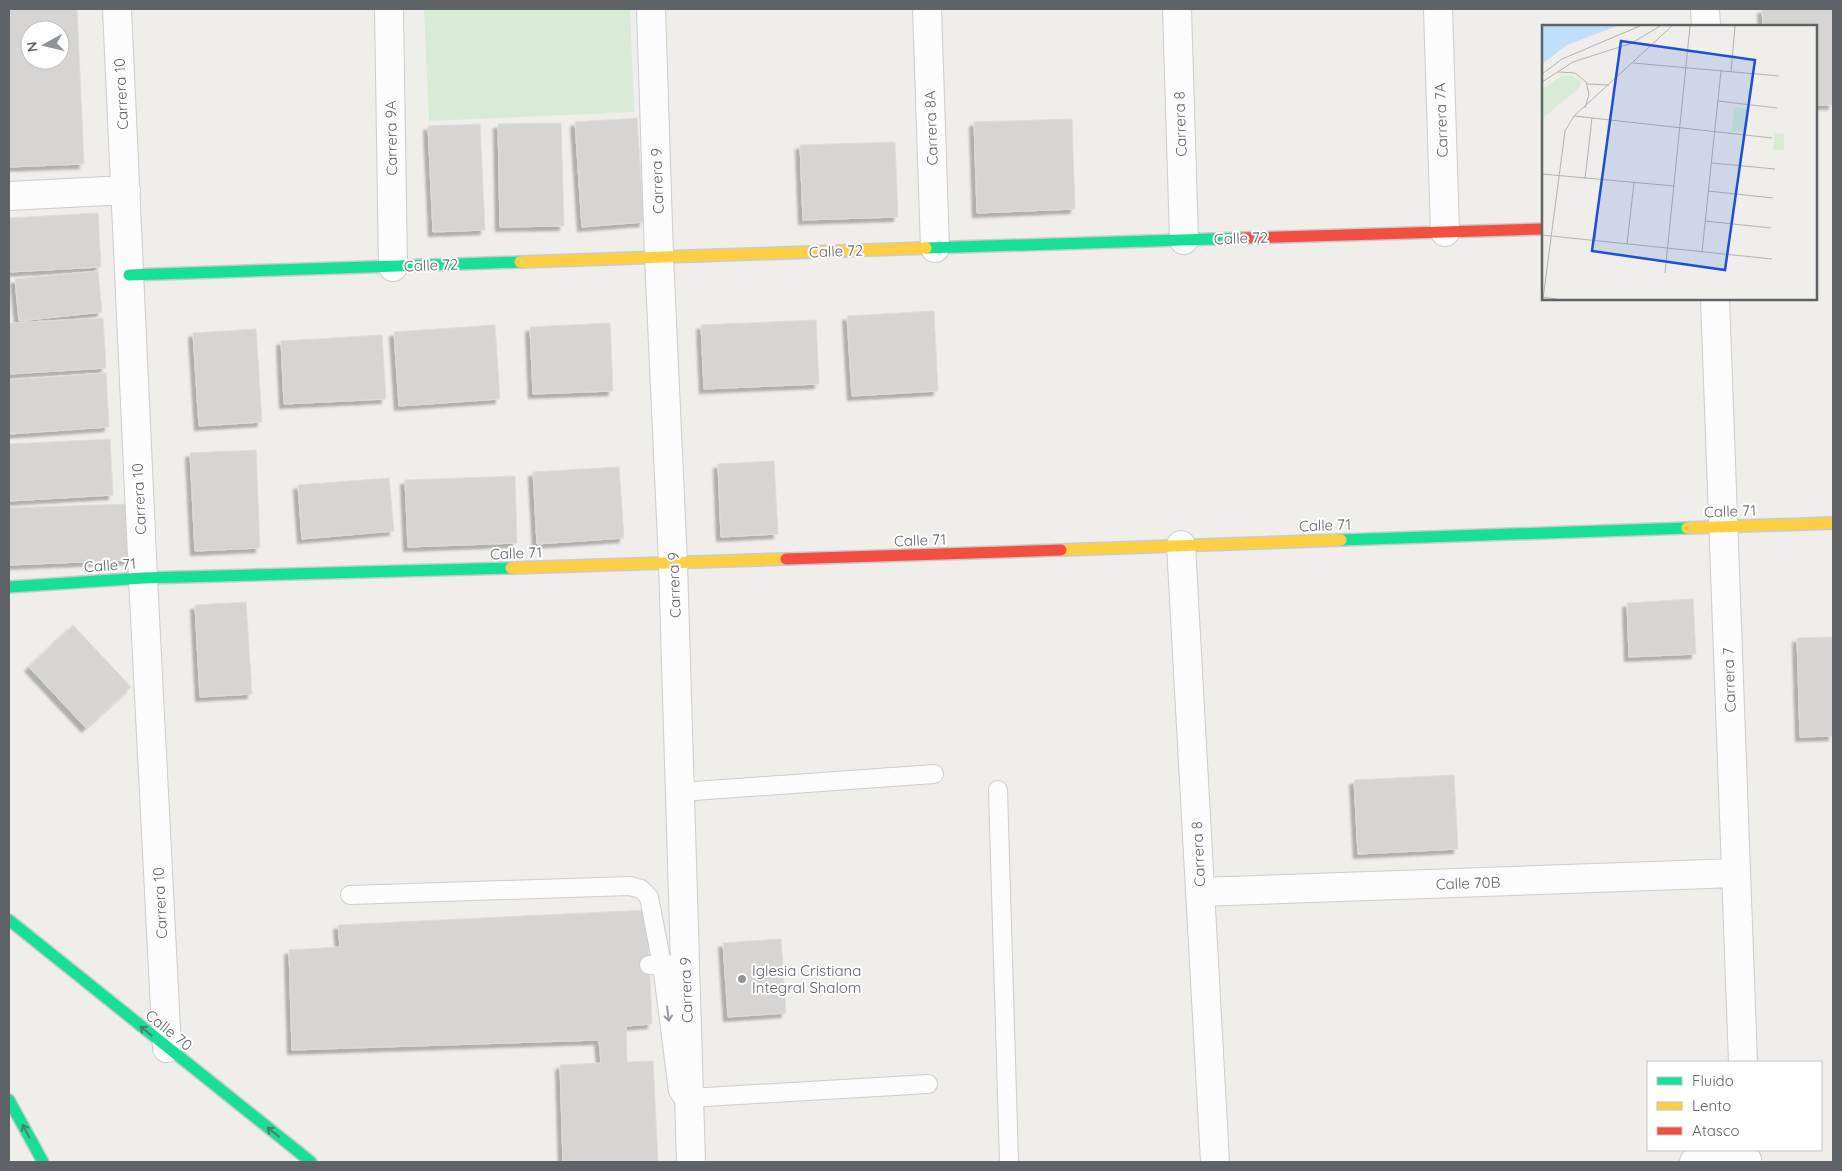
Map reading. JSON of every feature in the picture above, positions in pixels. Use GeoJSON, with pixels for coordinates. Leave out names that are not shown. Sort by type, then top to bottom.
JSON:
{"type":"FeatureCollection","features":[{"type":"Feature","properties":{"kind":"main road","name":"Calle 72"},"geometry":{"type":"LineString","coordinates":[[129,275],[659,256],[1542,229]]}},
{"type":"Feature","properties":{"kind":"main road","name":"Calle 71"},"geometry":{"type":"LineString","coordinates":[[9,587],[143,578],[673,563],[1833,523]]}},
{"type":"Feature","properties":{"kind":"main road","name":"Calle 70"},"geometry":{"type":"LineString","coordinates":[[9,920],[311,1162]]}},
{"type":"Feature","properties":{"kind":"main road"},"geometry":{"type":"LineString","coordinates":[[9,1100],[43,1162]]}},
{"type":"Feature","properties":{"kind":"street","name":"Carrera 10"},"geometry":{"type":"LineString","coordinates":[[118,9],[143,578],[168,1048]]}},
{"type":"Feature","properties":{"kind":"street","name":"Carrera 9A"},"geometry":{"type":"LineString","coordinates":[[388,9],[393,267]]}},
{"type":"Feature","properties":{"kind":"street","name":"Carrera 9"},"geometry":{"type":"LineString","coordinates":[[651,9],[680,792],[666,965],[689,1098],[691,1162]]}},
{"type":"Feature","properties":{"kind":"street","name":"Carrera 8A"},"geometry":{"type":"LineString","coordinates":[[927,9],[935,248]]}},
{"type":"Feature","properties":{"kind":"street","name":"Carrera 8"},"geometry":{"type":"LineString","coordinates":[[1177,9],[1184,240]]}},
{"type":"Feature","properties":{"kind":"street","name":"Carrera 7A"},"geometry":{"type":"LineString","coordinates":[[1438,9],[1445,232]]}},
{"type":"Feature","properties":{"kind":"street"},"geometry":{"type":"LineString","coordinates":[[1705,9],[1706,25]]}},
{"type":"Feature","properties":{"kind":"street"},"geometry":{"type":"LineString","coordinates":[[9,196],[126,190]]}},
{"type":"Feature","properties":{"kind":"street","name":"Carrera 7"},"geometry":{"type":"LineString","coordinates":[[1715,300],[1743,1061]]}},
{"type":"Feature","properties":{"kind":"street","name":"Carrera 8"},"geometry":{"type":"LineString","coordinates":[[1181,545],[1215,1162]]}},
{"type":"Feature","properties":{"kind":"street","name":"Calle 70B"},"geometry":{"type":"LineString","coordinates":[[1200,892],[1736,873]]}},
{"type":"Feature","properties":{"kind":"street"},"geometry":{"type":"LineString","coordinates":[[1694,1162],[1746,1157]]}},
{"type":"Feature","properties":{"kind":"lane"},"geometry":{"type":"LineString","coordinates":[[680,792],[934,774]]}},
{"type":"Feature","properties":{"kind":"lane"},"geometry":{"type":"LineString","coordinates":[[998,790],[1009,1162]]}},
{"type":"Feature","properties":{"kind":"lane"},"geometry":{"type":"LineString","coordinates":[[350,895],[630,886],[641,890],[649,897],[666,965]]}},
{"type":"Feature","properties":{"kind":"lane"},"geometry":{"type":"LineString","coordinates":[[689,1098],[928,1084]]}},
{"type":"Feature","properties":{"kind":"green space"},"geometry":{"type":"Polygon","coordinates":[[[424,9],[630,9],[634,112],[429,121],[424,9]]]}},
{"type":"Feature","properties":{"kind":"building"},"geometry":{"type":"Polygon","coordinates":[[[9,9],[77,9],[84,164],[9,167],[9,9]]]}},
{"type":"Feature","properties":{"kind":"building"},"geometry":{"type":"Polygon","coordinates":[[[1762,9],[1833,9],[1833,105],[1817,105],[1817,25],[1763,25],[1762,9]]]}},
{"type":"Feature","properties":{"kind":"building"},"geometry":{"type":"Polygon","coordinates":[[[637,118],[644,222],[582,227],[575,122],[637,118]]]}},
{"type":"Feature","properties":{"kind":"building"},"geometry":{"type":"Polygon","coordinates":[[[1072,119],[1075,209],[977,213],[974,122],[1072,119]]]}},
{"type":"Feature","properties":{"kind":"building"},"geometry":{"type":"Polygon","coordinates":[[[561,123],[564,226],[500,227],[498,124],[561,123]]]}},
{"type":"Feature","properties":{"kind":"building"},"geometry":{"type":"Polygon","coordinates":[[[480,124],[485,230],[433,232],[428,126],[480,124]]]}},
{"type":"Feature","properties":{"kind":"building"},"geometry":{"type":"Polygon","coordinates":[[[895,142],[898,217],[803,220],[800,145],[895,142]]]}},
{"type":"Feature","properties":{"kind":"building"},"geometry":{"type":"Polygon","coordinates":[[[98,213],[101,267],[9,272],[9,218],[98,213]]]}},
{"type":"Feature","properties":{"kind":"building"},"geometry":{"type":"Polygon","coordinates":[[[98,271],[102,312],[19,321],[15,279],[98,271]]]}},
{"type":"Feature","properties":{"kind":"building"},"geometry":{"type":"Polygon","coordinates":[[[934,311],[938,391],[852,396],[847,316],[934,311]]]}},
{"type":"Feature","properties":{"kind":"building"},"geometry":{"type":"Polygon","coordinates":[[[103,318],[106,368],[9,374],[9,323],[103,318]]]}},
{"type":"Feature","properties":{"kind":"building"},"geometry":{"type":"Polygon","coordinates":[[[816,320],[819,384],[704,389],[701,325],[816,320]]]}},
{"type":"Feature","properties":{"kind":"building"},"geometry":{"type":"Polygon","coordinates":[[[610,323],[613,391],[533,394],[530,327],[610,323]]]}},
{"type":"Feature","properties":{"kind":"building"},"geometry":{"type":"Polygon","coordinates":[[[495,325],[500,399],[399,406],[394,332],[495,325]]]}},
{"type":"Feature","properties":{"kind":"building"},"geometry":{"type":"Polygon","coordinates":[[[256,329],[262,422],[199,426],[193,333],[256,329]]]}},
{"type":"Feature","properties":{"kind":"building"},"geometry":{"type":"Polygon","coordinates":[[[382,335],[386,399],[284,404],[281,341],[382,335]]]}},
{"type":"Feature","properties":{"kind":"building"},"geometry":{"type":"Polygon","coordinates":[[[106,373],[109,427],[9,434],[9,380],[106,373]]]}},
{"type":"Feature","properties":{"kind":"building"},"geometry":{"type":"Polygon","coordinates":[[[110,439],[113,495],[9,501],[9,444],[110,439]]]}},
{"type":"Feature","properties":{"kind":"building"},"geometry":{"type":"Polygon","coordinates":[[[256,450],[260,548],[195,551],[190,453],[256,450]]]}},
{"type":"Feature","properties":{"kind":"building"},"geometry":{"type":"Polygon","coordinates":[[[774,461],[778,534],[721,537],[718,464],[774,461]]]}},
{"type":"Feature","properties":{"kind":"building"},"geometry":{"type":"Polygon","coordinates":[[[619,467],[624,538],[537,544],[533,472],[619,467]]]}},
{"type":"Feature","properties":{"kind":"building"},"geometry":{"type":"Polygon","coordinates":[[[515,476],[517,543],[408,547],[405,480],[515,476]]]}},
{"type":"Feature","properties":{"kind":"building"},"geometry":{"type":"Polygon","coordinates":[[[389,478],[394,531],[302,539],[298,485],[389,478]]]}},
{"type":"Feature","properties":{"kind":"building"},"geometry":{"type":"Polygon","coordinates":[[[128,504],[130,560],[9,565],[9,508],[128,504]]]}},
{"type":"Feature","properties":{"kind":"building"},"geometry":{"type":"Polygon","coordinates":[[[1693,599],[1696,654],[1629,657],[1627,603],[1693,599]]]}},
{"type":"Feature","properties":{"kind":"building"},"geometry":{"type":"Polygon","coordinates":[[[246,602],[252,694],[200,697],[195,605],[246,602]]]}},
{"type":"Feature","properties":{"kind":"building"},"geometry":{"type":"Polygon","coordinates":[[[73,625],[131,687],[86,728],[29,667],[73,625]]]}},
{"type":"Feature","properties":{"kind":"building"},"geometry":{"type":"Polygon","coordinates":[[[1833,637],[1833,736],[1800,737],[1797,638],[1833,637]]]}},
{"type":"Feature","properties":{"kind":"building"},"geometry":{"type":"Polygon","coordinates":[[[1454,775],[1458,849],[1358,854],[1354,780],[1454,775]]]}},
{"type":"Feature","properties":{"kind":"building"},"geometry":{"type":"Polygon","coordinates":[[[647,910],[652,1024],[626,1026],[627,1062],[653,1061],[658,1162],[563,1162],[560,1065],[601,1063],[599,1040],[292,1050],[289,950],[340,947],[338,925],[647,910]]]}},
{"type":"Feature","properties":{"kind":"building"},"geometry":{"type":"Polygon","coordinates":[[[781,939],[786,1013],[728,1017],[723,943],[781,939]]]}},
{"type":"Feature","properties":{"kind":"traffic: fast"},"geometry":{"type":"LineString","coordinates":[[926,248],[1244,238]]}},
{"type":"Feature","properties":{"kind":"traffic: fast"},"geometry":{"type":"LineString","coordinates":[[129,275],[520,262]]}},
{"type":"Feature","properties":{"kind":"traffic: fast"},"geometry":{"type":"LineString","coordinates":[[1341,540],[1687,528]]}},
{"type":"Feature","properties":{"kind":"traffic: fast"},"geometry":{"type":"LineString","coordinates":[[9,587],[143,578],[511,568]]}},
{"type":"Feature","properties":{"kind":"traffic: fast"},"geometry":{"type":"LineString","coordinates":[[9,920],[311,1162]]}},
{"type":"Feature","properties":{"kind":"traffic: fast"},"geometry":{"type":"LineString","coordinates":[[9,1100],[43,1162]]}},
{"type":"Feature","properties":{"kind":"traffic: slow"},"geometry":{"type":"LineString","coordinates":[[520,262],[926,248]]}},
{"type":"Feature","properties":{"kind":"traffic: slow"},"geometry":{"type":"LineString","coordinates":[[1687,528],[1833,523]]}},
{"type":"Feature","properties":{"kind":"traffic: slow"},"geometry":{"type":"LineString","coordinates":[[1061,550],[1341,540]]}},
{"type":"Feature","properties":{"kind":"traffic: slow"},"geometry":{"type":"LineString","coordinates":[[511,568],[786,559]]}},
{"type":"Feature","properties":{"kind":"traffic: jam"},"geometry":{"type":"LineString","coordinates":[[1244,238],[1542,229]]}},
{"type":"Feature","properties":{"kind":"traffic: jam"},"geometry":{"type":"LineString","coordinates":[[786,559],[1061,550]]}},
{"type":"Feature","properties":{"kind":"place","name":"Iglesia Cristiana Integral Shalom"},"geometry":{"type":"Point","coordinates":[742,979]}}]}
